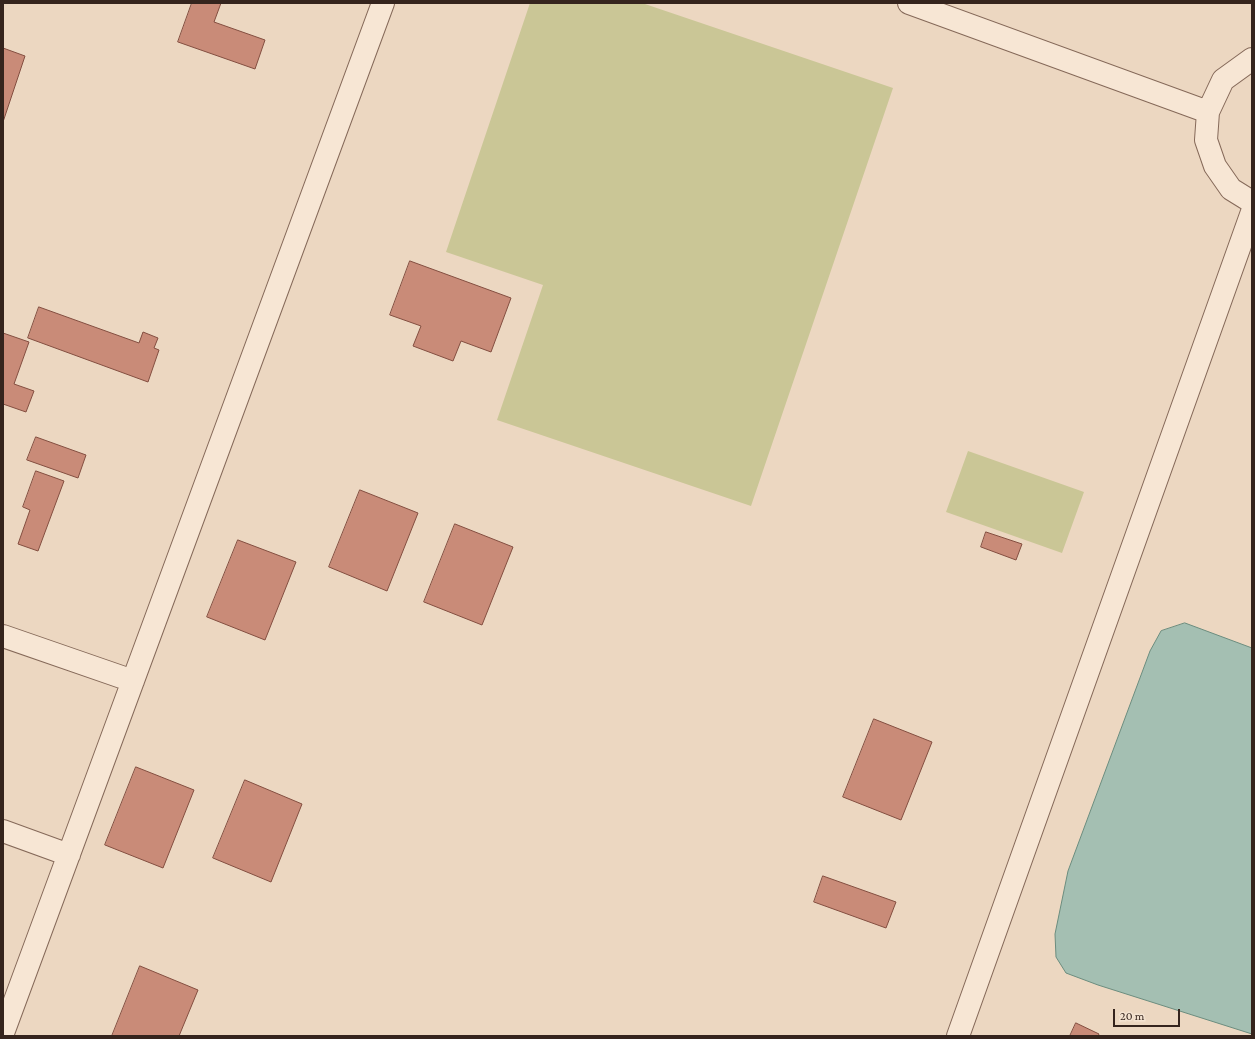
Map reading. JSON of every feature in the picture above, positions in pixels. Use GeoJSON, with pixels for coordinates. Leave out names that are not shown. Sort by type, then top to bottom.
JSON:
{"type":"FeatureCollection","features":[{"type":"Feature","properties":{"kind":"street"},"geometry":{"type":"LineString","coordinates":[[3,1033],[382,3]]}},
{"type":"Feature","properties":{"kind":"street"},"geometry":{"type":"LineString","coordinates":[[909,3],[1208,112]]}},
{"type":"Feature","properties":{"kind":"street"},"geometry":{"type":"LineString","coordinates":[[1252,59],[1223,80],[1208,112],[1206,140],[1214,166],[1231,189],[1252,202]]}},
{"type":"Feature","properties":{"kind":"street"},"geometry":{"type":"LineString","coordinates":[[958,1036],[1252,212]]}},
{"type":"Feature","properties":{"kind":"street"},"geometry":{"type":"LineString","coordinates":[[3,636],[133,681]]}},
{"type":"Feature","properties":{"kind":"street"},"geometry":{"type":"LineString","coordinates":[[3,831],[69,854]]}},
{"type":"Feature","properties":{"kind":"shaded area"},"geometry":{"type":"Polygon","coordinates":[[[530,3],[642,3],[893,88],[751,506],[497,420],[543,285],[446,252],[530,3]]]}},
{"type":"Feature","properties":{"kind":"shaded area"},"geometry":{"type":"Polygon","coordinates":[[[968,451],[1084,492],[1062,553],[946,512],[968,451]]]}},
{"type":"Feature","properties":{"kind":"shaded area"},"geometry":{"type":"Polygon","coordinates":[[[1185,623],[1252,648],[1252,1034],[1098,985],[1066,973],[1056,957],[1055,934],[1068,871],[1150,651],[1161,631],[1185,623]]]}},
{"type":"Feature","properties":{"kind":"building"},"geometry":{"type":"Polygon","coordinates":[[[192,3],[221,3],[214,22],[265,40],[255,69],[178,42],[192,3]]]}},
{"type":"Feature","properties":{"kind":"building"},"geometry":{"type":"Polygon","coordinates":[[[3,48],[25,56],[3,122],[3,48]]]}},
{"type":"Feature","properties":{"kind":"building"},"geometry":{"type":"Polygon","coordinates":[[[410,261],[511,298],[491,352],[461,341],[453,361],[413,346],[421,326],[390,315],[410,261]]]}},
{"type":"Feature","properties":{"kind":"building"},"geometry":{"type":"Polygon","coordinates":[[[39,307],[139,343],[143,332],[158,338],[154,348],[159,350],[148,382],[28,338],[39,307]]]}},
{"type":"Feature","properties":{"kind":"building"},"geometry":{"type":"Polygon","coordinates":[[[3,333],[29,342],[14,384],[34,391],[26,412],[3,404],[3,333]]]}},
{"type":"Feature","properties":{"kind":"building"},"geometry":{"type":"Polygon","coordinates":[[[36,437],[86,455],[78,478],[27,460],[36,437]]]}},
{"type":"Feature","properties":{"kind":"building"},"geometry":{"type":"Polygon","coordinates":[[[36,471],[64,481],[38,551],[18,544],[30,510],[23,507],[36,471]]]}},
{"type":"Feature","properties":{"kind":"building"},"geometry":{"type":"Polygon","coordinates":[[[360,490],[418,513],[387,591],[329,567],[360,490]]]}},
{"type":"Feature","properties":{"kind":"building"},"geometry":{"type":"Polygon","coordinates":[[[455,524],[513,547],[482,625],[424,602],[455,524]]]}},
{"type":"Feature","properties":{"kind":"building"},"geometry":{"type":"Polygon","coordinates":[[[986,532],[1022,544],[1016,560],[981,547],[986,532]]]}},
{"type":"Feature","properties":{"kind":"building"},"geometry":{"type":"Polygon","coordinates":[[[238,540],[296,562],[265,640],[207,617],[238,540]]]}},
{"type":"Feature","properties":{"kind":"building"},"geometry":{"type":"Polygon","coordinates":[[[874,719],[932,742],[901,820],[843,797],[874,719]]]}},
{"type":"Feature","properties":{"kind":"building"},"geometry":{"type":"Polygon","coordinates":[[[136,767],[194,790],[163,868],[105,845],[136,767]]]}},
{"type":"Feature","properties":{"kind":"building"},"geometry":{"type":"Polygon","coordinates":[[[245,780],[302,804],[271,882],[213,858],[245,780]]]}},
{"type":"Feature","properties":{"kind":"building"},"geometry":{"type":"Polygon","coordinates":[[[823,876],[896,902],[886,928],[814,902],[823,876]]]}},
{"type":"Feature","properties":{"kind":"building"},"geometry":{"type":"Polygon","coordinates":[[[140,966],[198,990],[179,1036],[112,1036],[140,966]]]}},
{"type":"Feature","properties":{"kind":"building"},"geometry":{"type":"Polygon","coordinates":[[[1076,1023],[1099,1034],[1098,1036],[1070,1036],[1076,1023]]]}}]}
